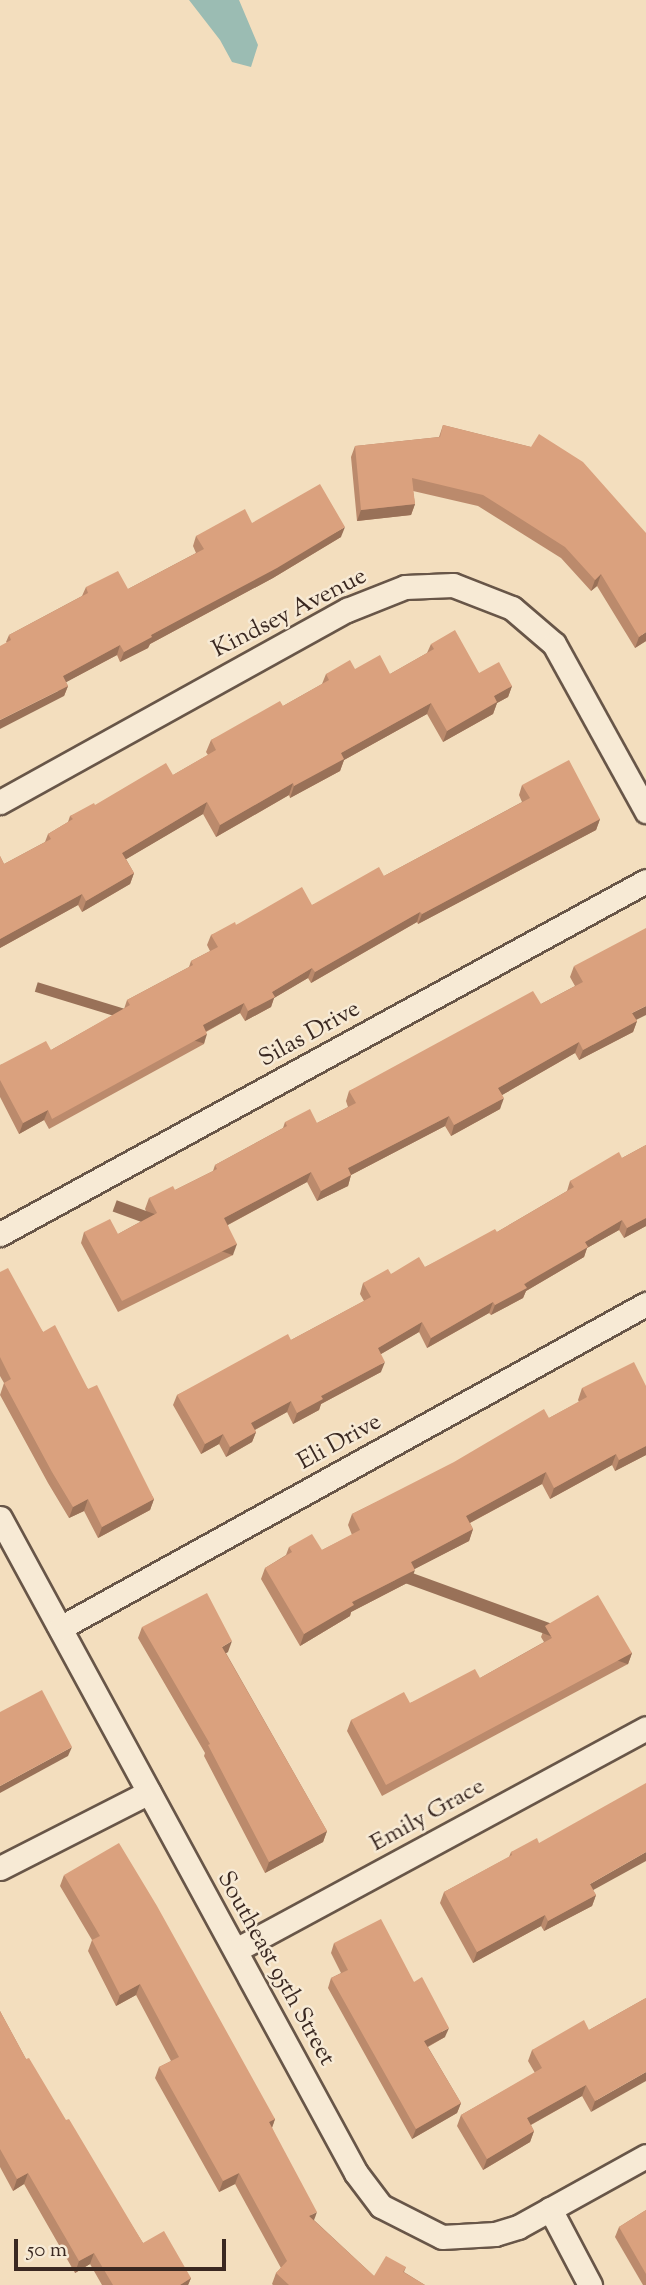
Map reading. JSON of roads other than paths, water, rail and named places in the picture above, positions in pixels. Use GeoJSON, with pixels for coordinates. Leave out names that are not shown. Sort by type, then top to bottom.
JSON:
{"type":"FeatureCollection","features":[{"type":"Feature","properties":{"kind":"street","name":"Kindsey Avenue"},"geometry":{"type":"LineString","coordinates":[[0,802],[347,610],[405,587],[453,585],[512,608],[554,644],[646,811]]}},
{"type":"Feature","properties":{"kind":"street","name":"Silas Drive"},"geometry":{"type":"LineString","coordinates":[[0,1234],[646,881]]}},
{"type":"Feature","properties":{"kind":"street","name":"Eli Drive"},"geometry":{"type":"LineString","coordinates":[[60,1628],[645,1307]]}},
{"type":"Feature","properties":{"kind":"street","name":"Southeast 95th Street"},"geometry":{"type":"LineString","coordinates":[[0,1518],[356,2173],[381,2206],[442,2236],[495,2234],[518,2227],[646,2156]]}},
{"type":"Feature","properties":{"kind":"street","name":"Emily Grace"},"geometry":{"type":"LineString","coordinates":[[236,1951],[646,1728]]}},
{"type":"Feature","properties":{"kind":"street"},"geometry":{"type":"LineString","coordinates":[[0,1868],[149,1792]]}},
{"type":"Feature","properties":{"kind":"street"},"geometry":{"type":"LineString","coordinates":[[550,2209],[590,2285]]}},
{"type":"Feature","properties":{"kind":"water"},"geometry":{"type":"Polygon","coordinates":[[[189,0],[239,0],[258,45],[251,67],[232,62],[220,40],[189,0]]]}}]}
